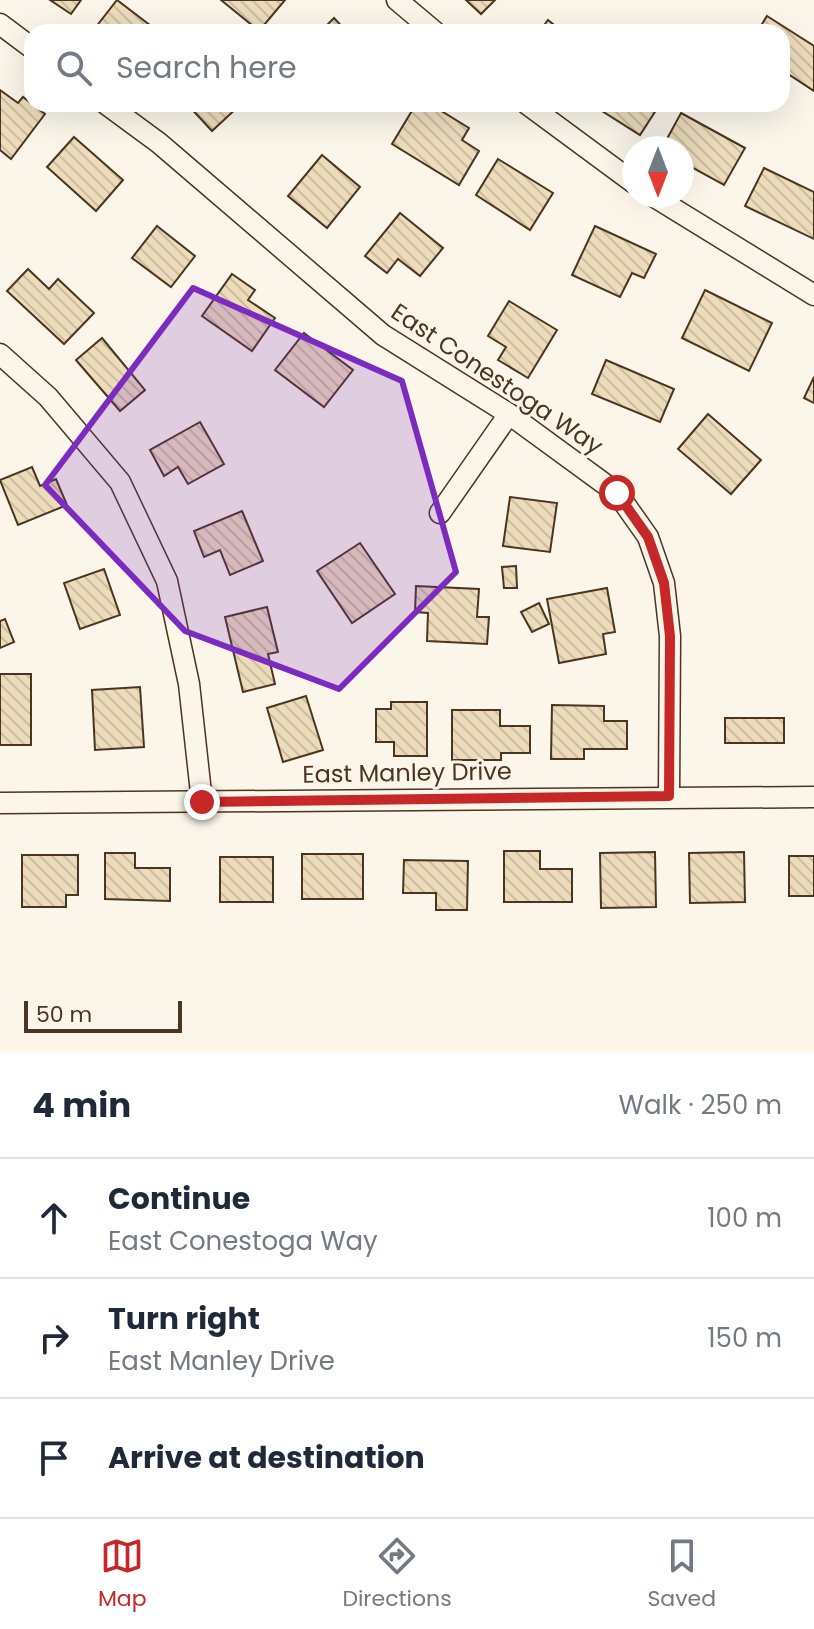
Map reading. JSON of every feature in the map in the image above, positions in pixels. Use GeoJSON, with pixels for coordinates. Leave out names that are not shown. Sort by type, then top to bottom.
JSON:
{"type":"FeatureCollection","features":[{"type":"Feature","properties":{"kind":"street"},"geometry":{"type":"LineString","coordinates":[[397,0],[426,24]]}},
{"type":"Feature","properties":{"kind":"street"},"geometry":{"type":"LineString","coordinates":[[0,24],[24,42]]}},
{"type":"Feature","properties":{"kind":"street","name":"East Conestoga Way"},"geometry":{"type":"LineString","coordinates":[[117,112],[159,143],[383,335],[509,414],[617,493],[648,537],[664,583],[670,636],[669,796]]}},
{"type":"Feature","properties":{"kind":"street"},"geometry":{"type":"LineString","coordinates":[[538,112],[622,174]]}},
{"type":"Feature","properties":{"kind":"street"},"geometry":{"type":"LineString","coordinates":[[673,208],[814,295]]}},
{"type":"Feature","properties":{"kind":"street"},"geometry":{"type":"LineString","coordinates":[[0,354],[48,397],[120,482],[167,581],[189,684],[202,802]]}},
{"type":"Feature","properties":{"kind":"street"},"geometry":{"type":"LineString","coordinates":[[440,513],[509,414]]}},
{"type":"Feature","properties":{"kind":"street","name":"East Manley Drive"},"geometry":{"type":"LineString","coordinates":[[0,803],[814,797]]}},
{"type":"Feature","properties":{"kind":"highlighted area"},"geometry":{"type":"Polygon","coordinates":[[[193,288],[402,381],[456,572],[339,689],[185,631],[45,485],[193,288]]]}},
{"type":"Feature","properties":{"kind":"building"},"geometry":{"type":"Polygon","coordinates":[[[50,0],[81,0],[71,14],[50,0]]]}},
{"type":"Feature","properties":{"kind":"building"},"geometry":{"type":"Polygon","coordinates":[[[117,0],[148,24],[98,24],[117,0]]]}},
{"type":"Feature","properties":{"kind":"building"},"geometry":{"type":"Polygon","coordinates":[[[221,0],[285,0],[265,24],[250,24],[221,0]]]}},
{"type":"Feature","properties":{"kind":"building"},"geometry":{"type":"Polygon","coordinates":[[[466,0],[495,0],[481,14],[466,0]]]}},
{"type":"Feature","properties":{"kind":"building"},"geometry":{"type":"Polygon","coordinates":[[[767,16],[780,24],[762,24],[767,16]]]}},
{"type":"Feature","properties":{"kind":"building"},"geometry":{"type":"Polygon","coordinates":[[[790,31],[814,46],[814,91],[790,75],[790,31]]]}},
{"type":"Feature","properties":{"kind":"building"},"geometry":{"type":"Polygon","coordinates":[[[0,90],[18,103],[24,98],[24,112],[45,114],[11,159],[0,150],[0,90]]]}},
{"type":"Feature","properties":{"kind":"building"},"geometry":{"type":"Polygon","coordinates":[[[194,112],[233,112],[212,131],[194,112]]]}},
{"type":"Feature","properties":{"kind":"building"},"geometry":{"type":"Polygon","coordinates":[[[411,112],[443,112],[469,128],[462,140],[479,151],[459,185],[392,144],[411,112]]]}},
{"type":"Feature","properties":{"kind":"building"},"geometry":{"type":"Polygon","coordinates":[[[604,112],[655,112],[640,135],[604,112]]]}},
{"type":"Feature","properties":{"kind":"building"},"geometry":{"type":"Polygon","coordinates":[[[681,113],[745,148],[724,185],[694,169],[694,136],[669,136],[681,113]]]}},
{"type":"Feature","properties":{"kind":"building"},"geometry":{"type":"Polygon","coordinates":[[[74,137],[123,180],[96,211],[47,167],[74,137]]]}},
{"type":"Feature","properties":{"kind":"building"},"geometry":{"type":"Polygon","coordinates":[[[322,155],[360,187],[327,228],[288,196],[322,155]]]}},
{"type":"Feature","properties":{"kind":"building"},"geometry":{"type":"Polygon","coordinates":[[[498,159],[553,193],[530,230],[476,195],[498,159]]]}},
{"type":"Feature","properties":{"kind":"building"},"geometry":{"type":"Polygon","coordinates":[[[764,168],[814,192],[814,239],[745,206],[764,168]]]}},
{"type":"Feature","properties":{"kind":"building"},"geometry":{"type":"Polygon","coordinates":[[[400,213],[443,248],[420,276],[398,259],[387,273],[365,256],[400,213]]]}},
{"type":"Feature","properties":{"kind":"building"},"geometry":{"type":"Polygon","coordinates":[[[157,226],[195,256],[171,287],[132,258],[157,226]]]}},
{"type":"Feature","properties":{"kind":"building"},"geometry":{"type":"Polygon","coordinates":[[[595,226],[656,254],[644,278],[632,273],[620,297],[572,275],[595,226]]]}},
{"type":"Feature","properties":{"kind":"building"},"geometry":{"type":"Polygon","coordinates":[[[28,269],[49,289],[58,279],[94,313],[64,344],[7,291],[28,269]]]}},
{"type":"Feature","properties":{"kind":"building"},"geometry":{"type":"Polygon","coordinates":[[[232,274],[255,290],[248,300],[275,318],[252,351],[202,316],[232,274]]]}},
{"type":"Feature","properties":{"kind":"building"},"geometry":{"type":"Polygon","coordinates":[[[705,290],[772,323],[749,371],[682,338],[705,290]]]}},
{"type":"Feature","properties":{"kind":"building"},"geometry":{"type":"Polygon","coordinates":[[[509,301],[557,330],[528,378],[498,360],[506,347],[488,336],[509,301]]]}},
{"type":"Feature","properties":{"kind":"building"},"geometry":{"type":"Polygon","coordinates":[[[304,333],[353,370],[324,407],[275,370],[304,333]]]}},
{"type":"Feature","properties":{"kind":"building"},"geometry":{"type":"Polygon","coordinates":[[[102,338],[145,390],[120,411],[76,360],[102,338]]]}},
{"type":"Feature","properties":{"kind":"building"},"geometry":{"type":"Polygon","coordinates":[[[606,360],[674,389],[660,422],[592,394],[606,360]]]}},
{"type":"Feature","properties":{"kind":"building"},"geometry":{"type":"Polygon","coordinates":[[[814,377],[814,403],[804,398],[814,377]]]}},
{"type":"Feature","properties":{"kind":"building"},"geometry":{"type":"Polygon","coordinates":[[[708,414],[761,460],[731,494],[678,449],[708,414]]]}},
{"type":"Feature","properties":{"kind":"building"},"geometry":{"type":"Polygon","coordinates":[[[200,422],[224,464],[188,484],[178,467],[164,476],[150,450],[200,422]]]}},
{"type":"Feature","properties":{"kind":"building"},"geometry":{"type":"Polygon","coordinates":[[[32,467],[40,486],[56,479],[67,505],[18,525],[0,480],[32,467]]]}},
{"type":"Feature","properties":{"kind":"building"},"geometry":{"type":"Polygon","coordinates":[[[510,497],[557,503],[550,552],[503,546],[510,497]]]}},
{"type":"Feature","properties":{"kind":"building"},"geometry":{"type":"Polygon","coordinates":[[[242,511],[263,561],[230,575],[220,550],[204,557],[194,531],[242,511]]]}},
{"type":"Feature","properties":{"kind":"building"},"geometry":{"type":"Polygon","coordinates":[[[360,543],[395,594],[352,623],[317,571],[360,543]]]}},
{"type":"Feature","properties":{"kind":"building"},"geometry":{"type":"Polygon","coordinates":[[[516,566],[517,588],[504,588],[502,567],[516,566]]]}},
{"type":"Feature","properties":{"kind":"building"},"geometry":{"type":"Polygon","coordinates":[[[104,569],[120,615],[80,629],[64,583],[104,569]]]}},
{"type":"Feature","properties":{"kind":"building"},"geometry":{"type":"Polygon","coordinates":[[[416,586],[479,589],[477,617],[489,617],[487,644],[427,641],[428,613],[415,612],[416,586]]]}},
{"type":"Feature","properties":{"kind":"building"},"geometry":{"type":"Polygon","coordinates":[[[607,588],[615,632],[603,634],[606,654],[559,663],[547,599],[607,588]]]}},
{"type":"Feature","properties":{"kind":"building"},"geometry":{"type":"Polygon","coordinates":[[[539,603],[549,624],[532,632],[521,612],[539,603]]]}},
{"type":"Feature","properties":{"kind":"building"},"geometry":{"type":"Polygon","coordinates":[[[267,607],[278,652],[268,654],[275,684],[243,692],[225,617],[267,607]]]}},
{"type":"Feature","properties":{"kind":"building"},"geometry":{"type":"Polygon","coordinates":[[[5,619],[14,642],[0,648],[0,621],[5,619]]]}},
{"type":"Feature","properties":{"kind":"building"},"geometry":{"type":"Polygon","coordinates":[[[0,674],[31,674],[31,745],[0,745],[0,674]]]}},
{"type":"Feature","properties":{"kind":"building"},"geometry":{"type":"Polygon","coordinates":[[[140,687],[144,747],[95,750],[92,690],[140,687]]]}},
{"type":"Feature","properties":{"kind":"building"},"geometry":{"type":"Polygon","coordinates":[[[306,696],[323,750],[283,762],[267,708],[306,696]]]}},
{"type":"Feature","properties":{"kind":"building"},"geometry":{"type":"Polygon","coordinates":[[[391,702],[427,702],[427,756],[394,756],[394,742],[376,742],[376,709],[391,709],[391,702]]]}},
{"type":"Feature","properties":{"kind":"building"},"geometry":{"type":"Polygon","coordinates":[[[552,705],[604,706],[604,721],[627,721],[627,749],[584,749],[584,759],[551,759],[552,705]]]}},
{"type":"Feature","properties":{"kind":"building"},"geometry":{"type":"Polygon","coordinates":[[[452,710],[500,710],[500,726],[530,726],[530,753],[501,753],[501,760],[452,760],[452,710]]]}},
{"type":"Feature","properties":{"kind":"building"},"geometry":{"type":"Polygon","coordinates":[[[725,718],[784,718],[784,743],[725,743],[725,718]]]}},
{"type":"Feature","properties":{"kind":"building"},"geometry":{"type":"Polygon","coordinates":[[[504,851],[540,851],[540,869],[572,869],[572,902],[504,902],[504,851]]]}},
{"type":"Feature","properties":{"kind":"building"},"geometry":{"type":"Polygon","coordinates":[[[655,852],[656,907],[601,908],[600,853],[655,852]]]}},
{"type":"Feature","properties":{"kind":"building"},"geometry":{"type":"Polygon","coordinates":[[[744,852],[745,902],[690,903],[689,853],[744,852]]]}},
{"type":"Feature","properties":{"kind":"building"},"geometry":{"type":"Polygon","coordinates":[[[105,853],[135,853],[135,868],[170,868],[170,901],[105,899],[105,853]]]}},
{"type":"Feature","properties":{"kind":"building"},"geometry":{"type":"Polygon","coordinates":[[[302,854],[363,854],[363,899],[302,899],[302,854]]]}},
{"type":"Feature","properties":{"kind":"building"},"geometry":{"type":"Polygon","coordinates":[[[22,855],[78,855],[78,895],[66,895],[66,907],[22,907],[22,855]]]}},
{"type":"Feature","properties":{"kind":"building"},"geometry":{"type":"Polygon","coordinates":[[[789,856],[814,856],[814,896],[789,896],[789,856]]]}},
{"type":"Feature","properties":{"kind":"building"},"geometry":{"type":"Polygon","coordinates":[[[220,857],[273,857],[273,902],[220,902],[220,857]]]}},
{"type":"Feature","properties":{"kind":"building"},"geometry":{"type":"Polygon","coordinates":[[[404,860],[468,861],[467,910],[436,910],[436,893],[403,893],[404,860]]]}},
{"type":"Feature","properties":{"kind":"route"},"geometry":{"type":"LineString","coordinates":[[202,802],[669,796],[670,636],[664,583],[648,537],[617,493]]}}]}
